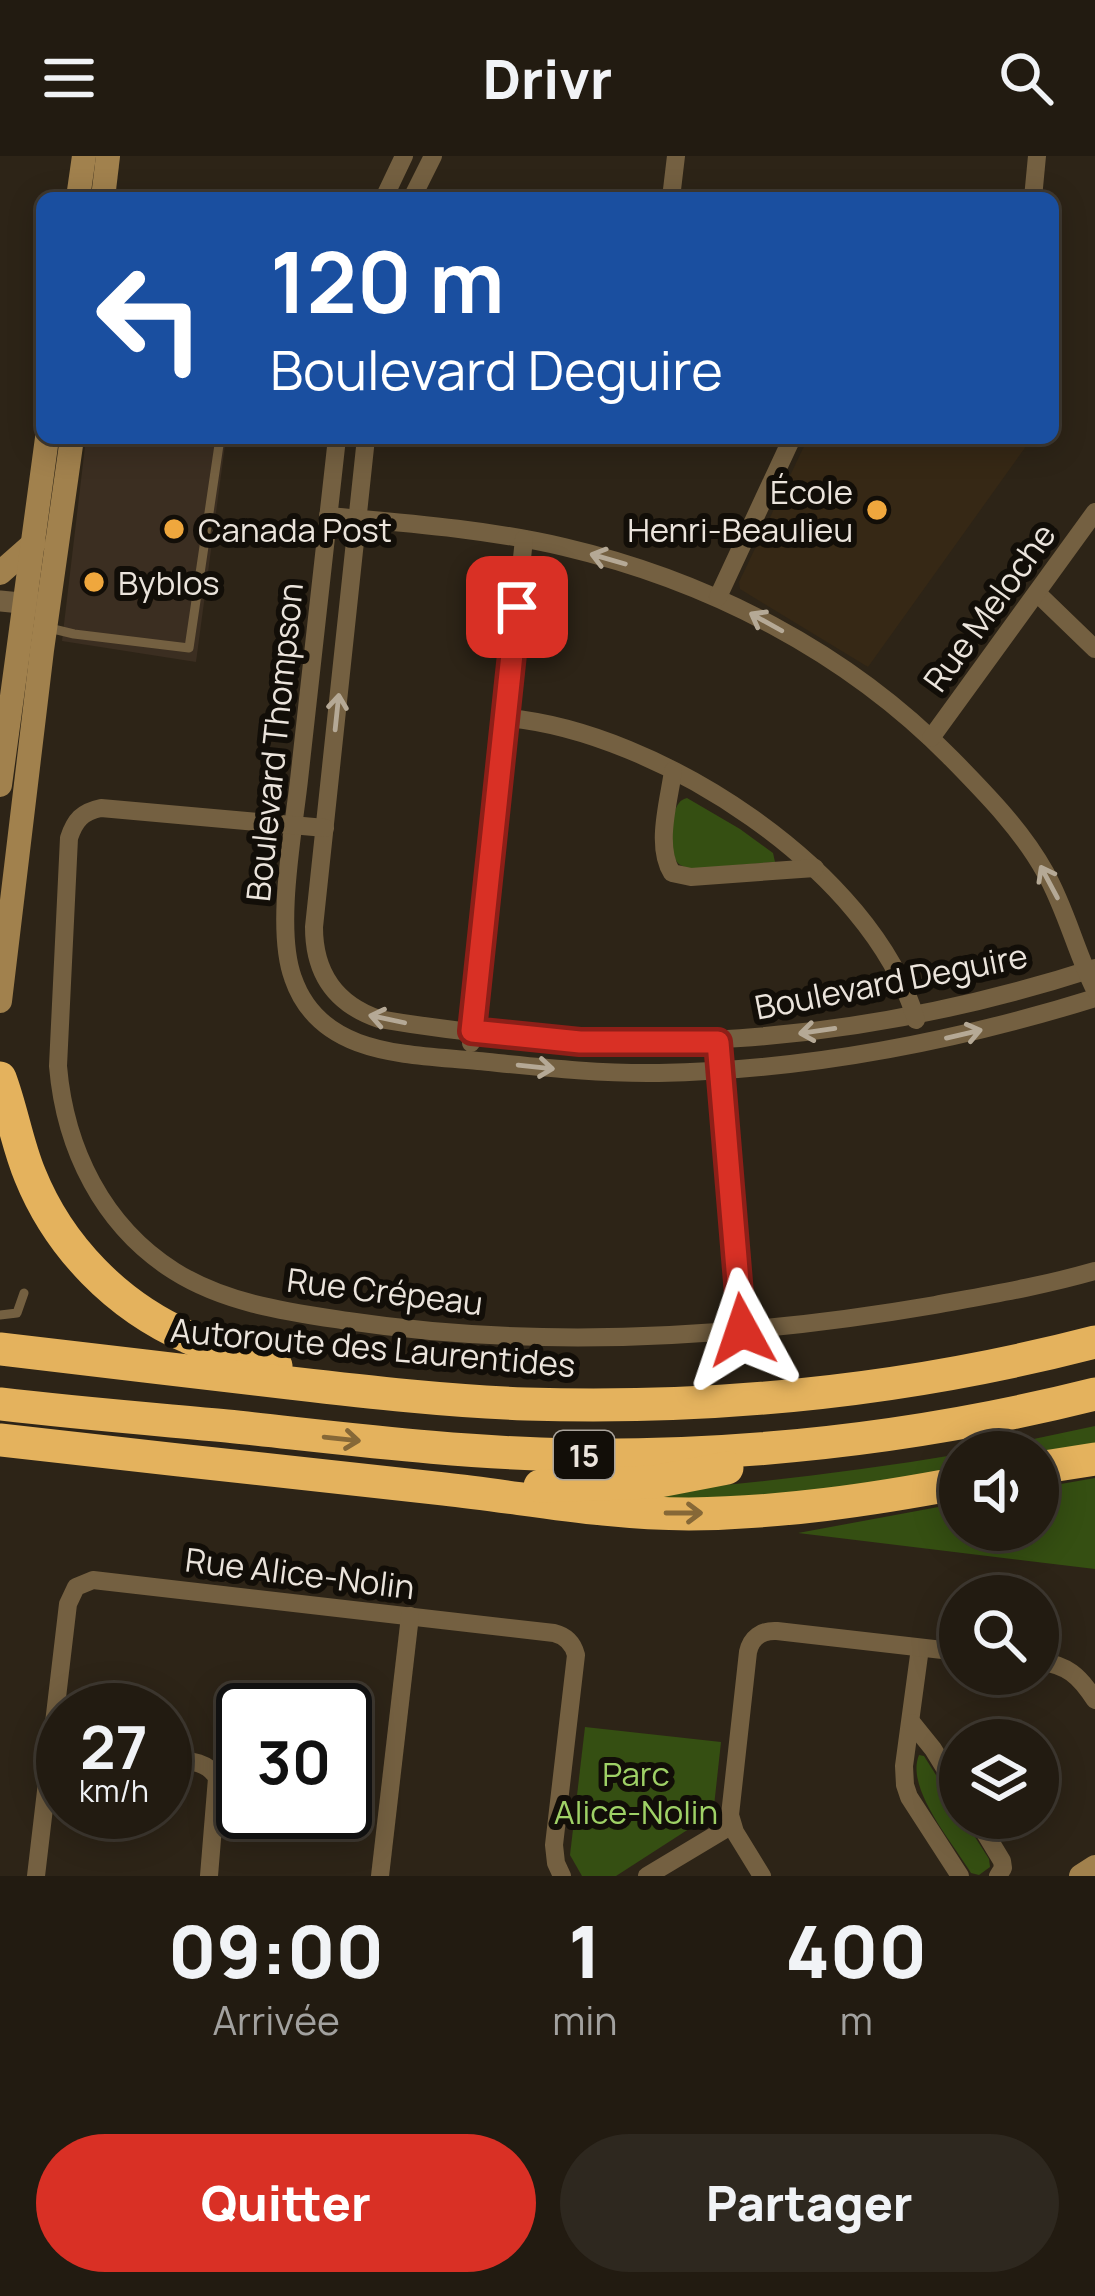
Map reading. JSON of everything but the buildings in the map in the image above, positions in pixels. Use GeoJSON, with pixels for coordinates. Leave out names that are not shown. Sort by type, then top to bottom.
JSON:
{"type":"FeatureCollection","features":[{"type":"Feature","properties":{"kind":"highway"},"geometry":{"type":"LineString","coordinates":[[0,1078],[38,1195],[70,1245],[111,1288],[142,1312],[190,1338],[358,1391]]}},
{"type":"Feature","properties":{"kind":"highway","name":"Autoroute des Laurentides"},"geometry":{"type":"LineString","coordinates":[[0,1349],[358,1391],[524,1404],[610,1405],[728,1400],[904,1382],[1095,1342]]}},
{"type":"Feature","properties":{"kind":"highway","name":"15"},"geometry":{"type":"LineString","coordinates":[[0,1404],[407,1446],[670,1454],[863,1438],[1095,1394]]}},
{"type":"Feature","properties":{"kind":"highway"},"geometry":{"type":"LineString","coordinates":[[448,1490],[654,1482],[942,1426]]}},
{"type":"Feature","properties":{"kind":"highway"},"geometry":{"type":"LineString","coordinates":[[0,1440],[567,1507],[686,1514],[818,1507],[939,1487]]}},
{"type":"Feature","properties":{"kind":"highway"},"geometry":{"type":"LineString","coordinates":[[1059,1465],[1095,1459]]}},
{"type":"Feature","properties":{"kind":"main road"},"geometry":{"type":"LineString","coordinates":[[79,192],[84,156]]}},
{"type":"Feature","properties":{"kind":"main road"},"geometry":{"type":"LineString","coordinates":[[104,192],[108,156]]}},
{"type":"Feature","properties":{"kind":"main road"},"geometry":{"type":"LineString","coordinates":[[0,782],[46,444]]}},
{"type":"Feature","properties":{"kind":"main road"},"geometry":{"type":"LineString","coordinates":[[0,1001],[24,614],[70,444]]}},
{"type":"Feature","properties":{"kind":"main road"},"geometry":{"type":"LineString","coordinates":[[0,573],[34,543]]}},
{"type":"Feature","properties":{"kind":"main road"},"geometry":{"type":"LineString","coordinates":[[0,652],[13,684]]}},
{"type":"Feature","properties":{"kind":"main road"},"geometry":{"type":"LineString","coordinates":[[1081,1876],[1095,1867]]}},
{"type":"Feature","properties":{"kind":"street"},"geometry":{"type":"LineString","coordinates":[[387,192],[404,156]]}},
{"type":"Feature","properties":{"kind":"street"},"geometry":{"type":"LineString","coordinates":[[415,192],[433,156]]}},
{"type":"Feature","properties":{"kind":"street"},"geometry":{"type":"LineString","coordinates":[[672,192],[676,156]]}},
{"type":"Feature","properties":{"kind":"street"},"geometry":{"type":"LineString","coordinates":[[1034,192],[1037,156]]}},
{"type":"Feature","properties":{"kind":"street","name":"Boulevard Thompson"},"geometry":{"type":"LineString","coordinates":[[336,444],[285,947],[304,1001],[338,1035]]}},
{"type":"Feature","properties":{"kind":"street","name":"Boulevard Thompson"},"geometry":{"type":"LineString","coordinates":[[342,1000],[322,973],[314,941],[365,444]]}},
{"type":"Feature","properties":{"kind":"street"},"geometry":{"type":"LineString","coordinates":[[718,597],[789,444]]}},
{"type":"Feature","properties":{"kind":"street","name":"Rue Meloche"},"geometry":{"type":"LineString","coordinates":[[931,737],[1095,512]]}},
{"type":"Feature","properties":{"kind":"street"},"geometry":{"type":"LineString","coordinates":[[328,516],[524,539],[625,563],[718,597],[826,656],[931,737],[988,795],[1030,848],[1057,895],[1090,970],[1095,994]]}},
{"type":"Feature","properties":{"kind":"street"},"geometry":{"type":"LineString","coordinates":[[470,1060],[524,539]]}},
{"type":"Feature","properties":{"kind":"street"},"geometry":{"type":"LineString","coordinates":[[1036,593],[1095,649]]}},
{"type":"Feature","properties":{"kind":"street"},"geometry":{"type":"LineString","coordinates":[[506,718],[591,737],[673,771],[718,796],[815,868],[893,962],[922,1042]]}},
{"type":"Feature","properties":{"kind":"street"},"geometry":{"type":"LineString","coordinates":[[673,771],[664,842],[672,873],[691,877],[815,868]]}},
{"type":"Feature","properties":{"kind":"street","name":"Rue Crépeau"},"geometry":{"type":"LineString","coordinates":[[294,824],[101,808],[84,813],[73,826],[67,849],[58,1016],[60,1092],[69,1130],[92,1185],[132,1238],[179,1275],[217,1293],[301,1314],[374,1325],[659,1336],[878,1315],[1095,1271]]}},
{"type":"Feature","properties":{"kind":"street"},"geometry":{"type":"LineString","coordinates":[[294,824],[325,828]]}},
{"type":"Feature","properties":{"kind":"street","name":"Boulevard Deguire"},"geometry":{"type":"LineString","coordinates":[[342,1000],[379,1019],[472,1031],[580,1042],[718,1042],[914,1014],[1090,970]]}},
{"type":"Feature","properties":{"kind":"street","name":"Boulevard Deguire"},"geometry":{"type":"LineString","coordinates":[[338,1035],[378,1050],[598,1072],[719,1070],[826,1059],[922,1042],[994,1027],[1095,994]]}},
{"type":"Feature","properties":{"kind":"street"},"geometry":{"type":"LineString","coordinates":[[718,1042],[742,1330]]}},
{"type":"Feature","properties":{"kind":"street","name":"Rue Alice-Nolin"},"geometry":{"type":"LineString","coordinates":[[62,1683],[69,1599],[84,1582],[98,1580],[563,1636],[573,1646],[575,1666],[554,1845],[562,1876]]}},
{"type":"Feature","properties":{"kind":"street"},"geometry":{"type":"LineString","coordinates":[[380,1876],[410,1616]]}},
{"type":"Feature","properties":{"kind":"street"},"geometry":{"type":"LineString","coordinates":[[762,1876],[732,1825],[730,1808],[749,1648],[755,1637],[777,1631],[939,1650]]}},
{"type":"Feature","properties":{"kind":"street"},"geometry":{"type":"LineString","coordinates":[[920,1648],[904,1766],[907,1791],[960,1876]]}},
{"type":"Feature","properties":{"kind":"street"},"geometry":{"type":"LineString","coordinates":[[1059,1665],[1078,1675],[1095,1700]]}},
{"type":"Feature","properties":{"kind":"street"},"geometry":{"type":"LineString","coordinates":[[912,1723],[939,1759]]}},
{"type":"Feature","properties":{"kind":"street"},"geometry":{"type":"LineString","coordinates":[[192,1762],[204,1764],[218,1778],[208,1876]]}},
{"type":"Feature","properties":{"kind":"street"},"geometry":{"type":"LineString","coordinates":[[647,1876],[732,1825]]}},
{"type":"Feature","properties":{"kind":"street","name":"Rue Alice-Nolin"},"geometry":{"type":"LineString","coordinates":[[36,1876],[42,1839]]}},
{"type":"Feature","properties":{"kind":"street"},"geometry":{"type":"LineString","coordinates":[[989,1839],[1002,1861],[998,1876]]}},
{"type":"Feature","properties":{"kind":"lane"},"geometry":{"type":"LineString","coordinates":[[24,614],[74,634],[190,648],[219,444]]}},
{"type":"Feature","properties":{"kind":"lane"},"geometry":{"type":"LineString","coordinates":[[0,1316],[17,1313],[24,1294]]}},
{"type":"Feature","properties":{"kind":"shaded area"},"geometry":{"type":"Polygon","coordinates":[[[85,444],[225,444],[196,662],[62,641],[85,444]]]}},
{"type":"Feature","properties":{"kind":"shaded area","name":"École Henri-Beaulieu"},"geometry":{"type":"Polygon","coordinates":[[[805,444],[1028,444],[868,667],[740,589],[739,582],[805,444]]]}},
{"type":"Feature","properties":{"kind":"green space"},"geometry":{"type":"Polygon","coordinates":[[[687,798],[773,853],[775,862],[690,869],[680,865],[673,851],[672,829],[676,807],[687,798]]]}},
{"type":"Feature","properties":{"kind":"green space"},"geometry":{"type":"Polygon","coordinates":[[[1095,1426],[1095,1454],[1059,1453],[1059,1434],[1095,1426]]]}},
{"type":"Feature","properties":{"kind":"green space"},"geometry":{"type":"Polygon","coordinates":[[[939,1457],[939,1480],[746,1506],[619,1494],[705,1487],[939,1457]]]}},
{"type":"Feature","properties":{"kind":"green space"},"geometry":{"type":"Polygon","coordinates":[[[1095,1478],[1095,1569],[946,1551],[1059,1551],[1059,1484],[1095,1478]]]}},
{"type":"Feature","properties":{"kind":"green space"},"geometry":{"type":"Polygon","coordinates":[[[939,1507],[939,1550],[798,1533],[939,1507]]]}},
{"type":"Feature","properties":{"kind":"green space","name":"Parc Alice-Nolin"},"geometry":{"type":"Polygon","coordinates":[[[585,1727],[721,1742],[709,1816],[616,1876],[582,1876],[570,1855],[585,1727]]]}},
{"type":"Feature","properties":{"kind":"green space"},"geometry":{"type":"Polygon","coordinates":[[[919,1755],[924,1756],[939,1780],[939,1824],[925,1799],[916,1768],[919,1755]]]}},
{"type":"Feature","properties":{"kind":"green space"},"geometry":{"type":"Polygon","coordinates":[[[948,1839],[976,1839],[990,1867],[979,1875],[971,1873],[948,1839]]]}},
{"type":"Feature","properties":{"kind":"place","name":"École Henri-Beaulieu"},"geometry":{"type":"Point","coordinates":[877,510]}},
{"type":"Feature","properties":{"kind":"place","name":"Canada Post"},"geometry":{"type":"Point","coordinates":[174,529]}},
{"type":"Feature","properties":{"kind":"place","name":"Byblos"},"geometry":{"type":"Point","coordinates":[94,582]}},
{"type":"Feature","properties":{"kind":"route"},"geometry":{"type":"LineString","coordinates":[[517,607],[472,1031],[580,1042],[718,1042],[742,1330]]}}]}
